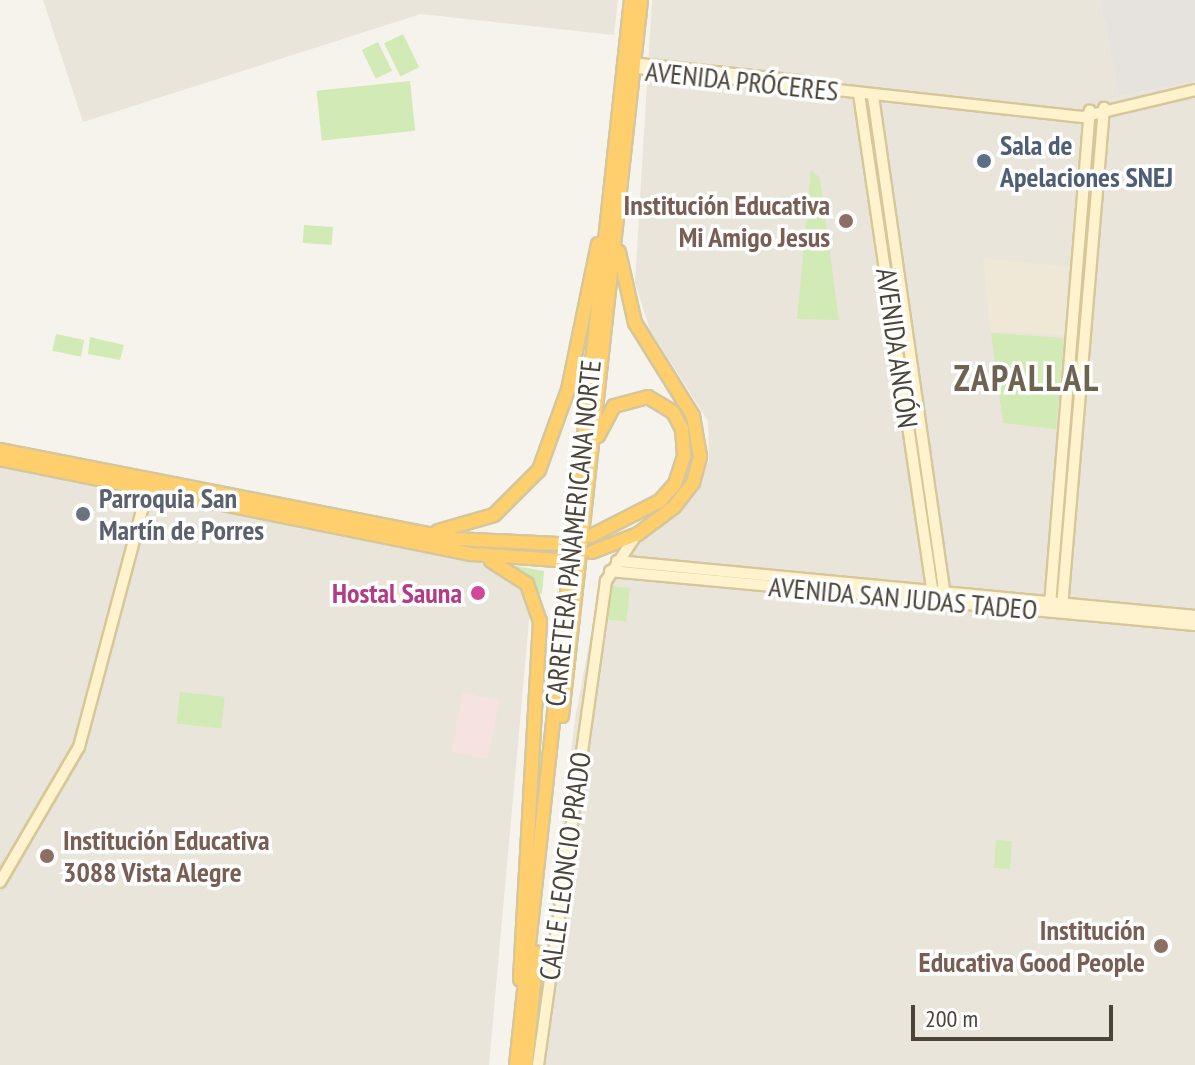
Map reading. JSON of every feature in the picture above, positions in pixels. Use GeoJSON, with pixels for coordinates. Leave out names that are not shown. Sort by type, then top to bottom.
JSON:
{"type":"FeatureCollection","features":[{"type":"Feature","properties":{"kind":"highway","name":"CARRETERA PANAMERICANA NORTE"},"geometry":{"type":"LineString","coordinates":[[630,65],[631,0]]}},
{"type":"Feature","properties":{"kind":"highway","name":"CARRETERA PANAMERICANA NORTE"},"geometry":{"type":"LineString","coordinates":[[516,1065],[630,65],[641,0]]}},
{"type":"Feature","properties":{"kind":"highway","name":"CARRETERA PANAMERICANA NORTE"},"geometry":{"type":"LineString","coordinates":[[526,1065],[592,450],[611,230]]}},
{"type":"Feature","properties":{"kind":"highway"},"geometry":{"type":"LineString","coordinates":[[421,531],[457,530],[482,521],[517,497],[539,470],[568,390],[592,269],[611,230]]}},
{"type":"Feature","properties":{"kind":"highway"},"geometry":{"type":"LineString","coordinates":[[592,552],[638,534],[688,491],[697,472],[700,447],[693,416],[633,317],[611,230]]}},
{"type":"Feature","properties":{"kind":"highway"},"geometry":{"type":"LineString","coordinates":[[591,536],[625,523],[669,492],[680,474],[685,447],[673,412],[657,399],[639,397],[614,406],[592,450]]}},
{"type":"Feature","properties":{"kind":"highway"},"geometry":{"type":"LineString","coordinates":[[0,450],[473,554],[557,560]]}},
{"type":"Feature","properties":{"kind":"highway"},"geometry":{"type":"LineString","coordinates":[[0,459],[489,544],[558,544]]}},
{"type":"Feature","properties":{"kind":"highway"},"geometry":{"type":"LineString","coordinates":[[473,554],[503,566],[527,584],[540,621],[522,920],[521,1016]]}},
{"type":"Feature","properties":{"kind":"street","name":"AVENIDA PRÓCERES"},"geometry":{"type":"LineString","coordinates":[[630,65],[873,96],[1090,112],[1195,87]]}},
{"type":"Feature","properties":{"kind":"street","name":"AVENIDA PRÓCERES"},"geometry":{"type":"LineString","coordinates":[[630,65],[1090,112]]}},
{"type":"Feature","properties":{"kind":"street","name":"AVENIDA ANCÓN"},"geometry":{"type":"LineString","coordinates":[[859,94],[939,596]]}},
{"type":"Feature","properties":{"kind":"street","name":"AVENIDA ANCÓN"},"geometry":{"type":"LineString","coordinates":[[873,96],[939,596]]}},
{"type":"Feature","properties":{"kind":"street"},"geometry":{"type":"LineString","coordinates":[[1062,608],[1104,108]]}},
{"type":"Feature","properties":{"kind":"street"},"geometry":{"type":"LineString","coordinates":[[1050,607],[1090,112]]}},
{"type":"Feature","properties":{"kind":"street"},"geometry":{"type":"LineString","coordinates":[[0,882],[79,747],[149,484]]}},
{"type":"Feature","properties":{"kind":"street","name":"CALLE LEONCIO PRADO"},"geometry":{"type":"LineString","coordinates":[[538,1065],[610,571],[638,534]]}},
{"type":"Feature","properties":{"kind":"street","name":"AVENIDA SAN JUDAS TADEO"},"geometry":{"type":"LineString","coordinates":[[617,561],[1050,607],[1195,616]]}},
{"type":"Feature","properties":{"kind":"street","name":"AVENIDA SAN JUDAS TADEO"},"geometry":{"type":"LineString","coordinates":[[610,571],[939,596]]}},
{"type":"Feature","properties":{"kind":"street","name":"AVENIDA SAN JUDAS TADEO"},"geometry":{"type":"LineString","coordinates":[[1062,608],[1195,625]]}},
{"type":"Feature","properties":{"kind":"shaded area"},"geometry":{"type":"Polygon","coordinates":[[[43,0],[618,0],[614,35],[421,14],[83,122],[43,0]]]}},
{"type":"Feature","properties":{"kind":"shaded area"},"geometry":{"type":"Polygon","coordinates":[[[652,0],[1100,0],[1119,96],[1195,81],[1195,1065],[532,1065],[575,719],[598,596],[608,568],[625,543],[695,488],[709,461],[708,421],[650,330],[635,283],[652,0]]]}},
{"type":"Feature","properties":{"kind":"shaded area"},"geometry":{"type":"Polygon","coordinates":[[[1100,0],[1195,0],[1195,81],[1119,96],[1100,0]]]}},
{"type":"Feature","properties":{"kind":"shaded area"},"geometry":{"type":"Polygon","coordinates":[[[983,258],[1069,267],[1064,335],[990,331],[983,258]]]}},
{"type":"Feature","properties":{"kind":"shaded area"},"geometry":{"type":"Polygon","coordinates":[[[0,467],[439,552],[493,566],[519,583],[531,599],[489,1065],[0,1065],[0,467]]]}},
{"type":"Feature","properties":{"kind":"shaded area"},"geometry":{"type":"Polygon","coordinates":[[[463,693],[499,700],[488,759],[452,752],[463,693]]]}},
{"type":"Feature","properties":{"kind":"green space"},"geometry":{"type":"Polygon","coordinates":[[[403,34],[419,67],[400,76],[384,43],[403,34]]]}},
{"type":"Feature","properties":{"kind":"green space"},"geometry":{"type":"Polygon","coordinates":[[[378,42],[392,71],[376,79],[362,50],[378,42]]]}},
{"type":"Feature","properties":{"kind":"green space"},"geometry":{"type":"Polygon","coordinates":[[[410,81],[415,131],[322,141],[317,91],[410,81]]]}},
{"type":"Feature","properties":{"kind":"green space"},"geometry":{"type":"Polygon","coordinates":[[[811,170],[820,178],[839,320],[797,319],[811,170]]]}},
{"type":"Feature","properties":{"kind":"green space"},"geometry":{"type":"Polygon","coordinates":[[[304,225],[333,227],[332,245],[303,243],[304,225]]]}},
{"type":"Feature","properties":{"kind":"green space"},"geometry":{"type":"Polygon","coordinates":[[[991,333],[1064,338],[1056,429],[1003,423],[991,333]]]}},
{"type":"Feature","properties":{"kind":"green space"},"geometry":{"type":"Polygon","coordinates":[[[56,334],[84,340],[81,357],[52,351],[56,334]]]}},
{"type":"Feature","properties":{"kind":"green space"},"geometry":{"type":"Polygon","coordinates":[[[90,337],[124,345],[120,360],[88,354],[90,337]]]}},
{"type":"Feature","properties":{"kind":"green space"},"geometry":{"type":"Polygon","coordinates":[[[511,565],[544,571],[542,594],[539,594],[511,565]]]}},
{"type":"Feature","properties":{"kind":"green space"},"geometry":{"type":"Polygon","coordinates":[[[612,586],[630,588],[626,622],[608,620],[612,586]]]}},
{"type":"Feature","properties":{"kind":"green space"},"geometry":{"type":"Polygon","coordinates":[[[180,692],[225,697],[221,729],[177,724],[180,692]]]}},
{"type":"Feature","properties":{"kind":"green space"},"geometry":{"type":"Polygon","coordinates":[[[996,840],[1012,841],[1010,869],[994,868],[996,840]]]}},
{"type":"Feature","properties":{"kind":"place","name":"Sala de Apelaciones SNEJ"},"geometry":{"type":"Point","coordinates":[984,161]}},
{"type":"Feature","properties":{"kind":"place","name":"Institución Educativa Mi Amigo Jesus"},"geometry":{"type":"Point","coordinates":[846,221]}},
{"type":"Feature","properties":{"kind":"place","name":"Parroquia San Martín de Porres"},"geometry":{"type":"Point","coordinates":[83,514]}},
{"type":"Feature","properties":{"kind":"place","name":"Hostal Sauna"},"geometry":{"type":"Point","coordinates":[478,593]}},
{"type":"Feature","properties":{"kind":"place","name":"Institución Educativa 3088 Vista Alegre"},"geometry":{"type":"Point","coordinates":[47,856]}},
{"type":"Feature","properties":{"kind":"place","name":"Institución Educativa Good People"},"geometry":{"type":"Point","coordinates":[1161,946]}},
{"type":"Feature","properties":{"kind":"district","name":"ZAPALLAL"},"geometry":{"type":"Point","coordinates":[1027,378]}}]}
